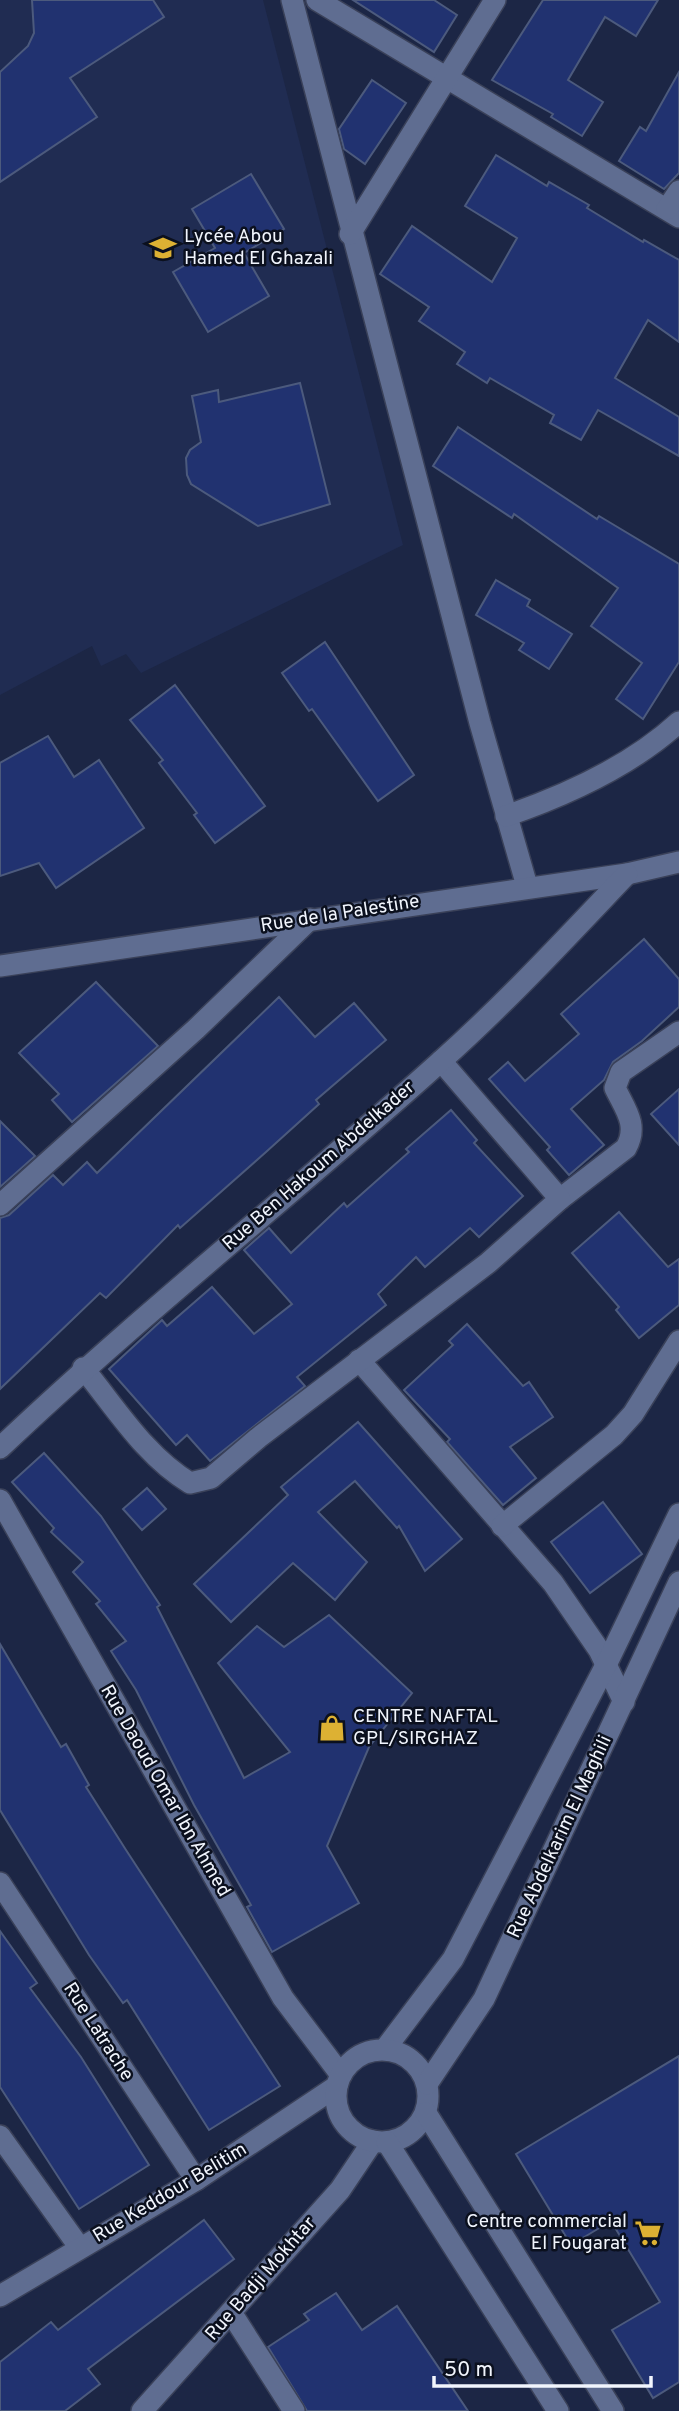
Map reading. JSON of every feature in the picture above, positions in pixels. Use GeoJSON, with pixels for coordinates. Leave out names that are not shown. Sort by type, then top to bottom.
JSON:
{"type":"FeatureCollection","features":[{"type":"Feature","properties":{"kind":"street"},"geometry":{"type":"LineString","coordinates":[[292,0],[350,234],[527,886]]}},
{"type":"Feature","properties":{"kind":"street"},"geometry":{"type":"LineString","coordinates":[[317,0],[673,213],[679,191]]}},
{"type":"Feature","properties":{"kind":"street"},"geometry":{"type":"LineString","coordinates":[[350,234],[495,0]]}},
{"type":"Feature","properties":{"kind":"street"},"geometry":{"type":"LineString","coordinates":[[506,816],[544,803],[652,747],[679,722]]}},
{"type":"Feature","properties":{"kind":"street","name":"Rue de la Palestine"},"geometry":{"type":"LineString","coordinates":[[0,966],[627,873],[679,862]]}},
{"type":"Feature","properties":{"kind":"street","name":"Rue Ben Hakoum Abdelkader"},"geometry":{"type":"LineString","coordinates":[[0,1448],[83,1368],[441,1062],[516,991],[627,873]]}},
{"type":"Feature","properties":{"kind":"street"},"geometry":{"type":"LineString","coordinates":[[0,1205],[196,1029],[310,919]]}},
{"type":"Feature","properties":{"kind":"street"},"geometry":{"type":"LineString","coordinates":[[83,1368],[154,1456],[190,1483],[211,1478],[359,1360],[488,1263],[560,1199],[626,1148],[634,1126],[615,1088],[617,1080],[621,1072],[679,1032]]}},
{"type":"Feature","properties":{"kind":"street"},"geometry":{"type":"LineString","coordinates":[[441,1062],[560,1199]]}},
{"type":"Feature","properties":{"kind":"street"},"geometry":{"type":"LineString","coordinates":[[502,1526],[614,1436],[633,1414],[679,1341]]}},
{"type":"Feature","properties":{"kind":"street"},"geometry":{"type":"LineString","coordinates":[[359,1360],[553,1583],[607,1663],[624,1702]]}},
{"type":"Feature","properties":{"kind":"street","name":"Rue Daoud Omar Ibn Ahmed"},"geometry":{"type":"LineString","coordinates":[[0,1500],[284,1998],[339,2081]]}},
{"type":"Feature","properties":{"kind":"street"},"geometry":{"type":"LineString","coordinates":[[385,2049],[453,1959],[607,1663],[679,1514]]}},
{"type":"Feature","properties":{"kind":"street","name":"Rue Abdelkarim El Maghili"},"geometry":{"type":"LineString","coordinates":[[427,2084],[484,1999],[679,1582]]}},
{"type":"Feature","properties":{"kind":"street","name":"Rue Latrache"},"geometry":{"type":"LineString","coordinates":[[0,1883],[196,2180]]}},
{"type":"Feature","properties":{"kind":"street"},"geometry":{"type":"LineString","coordinates":[[426,2113],[410,2133],[380,2141],[359,2136],[340,2115],[339,2081],[358,2056],[385,2049],[412,2060],[427,2084],[426,2113],[613,2411]]}},
{"type":"Feature","properties":{"kind":"street","name":"Rue Keddour Belitim"},"geometry":{"type":"LineString","coordinates":[[0,2296],[196,2180],[339,2081]]}},
{"type":"Feature","properties":{"kind":"street"},"geometry":{"type":"LineString","coordinates":[[0,2136],[80,2248]]}},
{"type":"Feature","properties":{"kind":"street"},"geometry":{"type":"LineString","coordinates":[[380,2141],[558,2411]]}},
{"type":"Feature","properties":{"kind":"street","name":"Rue Badji Mokhtar"},"geometry":{"type":"LineString","coordinates":[[142,2411],[232,2314],[380,2141]]}},
{"type":"Feature","properties":{"kind":"street"},"geometry":{"type":"LineString","coordinates":[[232,2314],[294,2411]]}},
{"type":"Feature","properties":{"kind":"shaded area","name":"Lycée Abou Hamed El Ghazali"},"geometry":{"type":"Polygon","coordinates":[[[0,0],[263,0],[403,545],[141,673],[126,654],[101,666],[92,646],[0,695],[0,0]]]}},
{"type":"Feature","properties":{"kind":"building"},"geometry":{"type":"Polygon","coordinates":[[[32,0],[153,0],[164,17],[70,78],[97,117],[0,182],[0,72],[28,46],[34,33],[32,0]]]}},
{"type":"Feature","properties":{"kind":"building"},"geometry":{"type":"Polygon","coordinates":[[[353,0],[434,0],[457,15],[434,52],[353,0]]]}},
{"type":"Feature","properties":{"kind":"building"},"geometry":{"type":"Polygon","coordinates":[[[543,0],[658,0],[636,36],[605,17],[568,80],[603,102],[582,136],[551,117],[553,114],[492,80],[543,0]]]}},
{"type":"Feature","properties":{"kind":"building"},"geometry":{"type":"Polygon","coordinates":[[[679,72],[679,173],[664,189],[619,161],[640,127],[646,131],[679,72]]]}},
{"type":"Feature","properties":{"kind":"building"},"geometry":{"type":"Polygon","coordinates":[[[372,80],[406,103],[365,164],[344,149],[339,129],[372,80]]]}},
{"type":"Feature","properties":{"kind":"building"},"geometry":{"type":"Polygon","coordinates":[[[496,155],[547,186],[549,182],[589,205],[587,208],[643,242],[644,240],[679,260],[679,342],[648,320],[615,378],[679,417],[679,456],[598,410],[581,440],[550,423],[554,415],[490,378],[487,383],[457,364],[465,352],[419,321],[429,307],[380,274],[412,226],[492,282],[517,238],[465,206],[496,155]]]}},
{"type":"Feature","properties":{"kind":"building"},"geometry":{"type":"Polygon","coordinates":[[[251,174],[284,229],[244,253],[269,296],[208,332],[173,272],[215,248],[192,209],[251,174]]]}},
{"type":"Feature","properties":{"kind":"building"},"geometry":{"type":"Polygon","coordinates":[[[300,383],[330,504],[258,526],[191,484],[187,475],[186,458],[190,450],[201,442],[192,396],[218,390],[219,402],[300,383]]]}},
{"type":"Feature","properties":{"kind":"building"},"geometry":{"type":"Polygon","coordinates":[[[458,427],[597,519],[599,516],[679,564],[679,662],[643,719],[616,699],[642,663],[591,626],[618,588],[514,514],[512,518],[433,466],[458,427]]]}},
{"type":"Feature","properties":{"kind":"building"},"geometry":{"type":"Polygon","coordinates":[[[496,580],[530,600],[527,606],[572,634],[549,669],[519,650],[524,643],[476,615],[496,580]]]}},
{"type":"Feature","properties":{"kind":"building"},"geometry":{"type":"Polygon","coordinates":[[[325,642],[414,775],[378,801],[312,709],[309,711],[282,673],[325,642]]]}},
{"type":"Feature","properties":{"kind":"building"},"geometry":{"type":"Polygon","coordinates":[[[175,685],[265,806],[215,843],[194,815],[197,813],[159,763],[163,760],[130,720],[175,685]]]}},
{"type":"Feature","properties":{"kind":"building"},"geometry":{"type":"Polygon","coordinates":[[[48,736],[74,777],[99,760],[144,828],[56,888],[39,863],[0,876],[0,763],[48,736]]]}},
{"type":"Feature","properties":{"kind":"building"},"geometry":{"type":"Polygon","coordinates":[[[644,939],[679,979],[679,1007],[642,1041],[613,1062],[604,1080],[571,1109],[604,1145],[569,1175],[547,1150],[550,1147],[489,1079],[508,1062],[525,1081],[579,1034],[561,1014],[644,939]]]}},
{"type":"Feature","properties":{"kind":"building"},"geometry":{"type":"Polygon","coordinates":[[[96,982],[158,1046],[72,1122],[52,1100],[59,1094],[19,1053],[96,982]]]}},
{"type":"Feature","properties":{"kind":"building"},"geometry":{"type":"Polygon","coordinates":[[[279,997],[315,1037],[354,1003],[386,1040],[316,1100],[319,1104],[266,1152],[180,1228],[178,1225],[106,1298],[100,1293],[0,1389],[0,1218],[9,1215],[53,1175],[63,1185],[87,1162],[97,1173],[279,997]]]}},
{"type":"Feature","properties":{"kind":"building"},"geometry":{"type":"Polygon","coordinates":[[[679,1089],[679,1145],[651,1114],[679,1089]]]}},
{"type":"Feature","properties":{"kind":"building"},"geometry":{"type":"Polygon","coordinates":[[[451,1110],[477,1140],[474,1143],[523,1196],[479,1237],[470,1228],[425,1267],[416,1257],[378,1294],[386,1305],[297,1377],[305,1386],[210,1461],[187,1435],[176,1445],[109,1369],[162,1320],[167,1326],[212,1287],[254,1334],[292,1304],[244,1250],[269,1228],[291,1253],[344,1203],[347,1207],[409,1152],[406,1149],[451,1110]]]}},
{"type":"Feature","properties":{"kind":"building"},"geometry":{"type":"Polygon","coordinates":[[[0,1121],[35,1156],[0,1187],[0,1121]]]}},
{"type":"Feature","properties":{"kind":"building"},"geometry":{"type":"Polygon","coordinates":[[[619,1212],[668,1267],[679,1259],[679,1305],[639,1338],[616,1310],[619,1307],[572,1253],[619,1212]]]}},
{"type":"Feature","properties":{"kind":"building"},"geometry":{"type":"Polygon","coordinates":[[[467,1324],[523,1386],[529,1382],[553,1417],[510,1447],[536,1478],[503,1505],[447,1442],[450,1439],[404,1390],[453,1345],[449,1341],[467,1324]]]}},
{"type":"Feature","properties":{"kind":"building"},"geometry":{"type":"Polygon","coordinates":[[[358,1422],[462,1539],[425,1571],[399,1526],[397,1528],[355,1481],[318,1512],[367,1562],[335,1600],[293,1563],[231,1622],[194,1584],[288,1495],[281,1487],[358,1422]]]}},
{"type":"Feature","properties":{"kind":"building"},"geometry":{"type":"Polygon","coordinates":[[[44,1453],[101,1516],[160,1605],[157,1607],[244,1778],[290,1752],[218,1663],[257,1626],[284,1647],[329,1615],[412,1693],[369,1747],[327,1846],[359,1903],[272,1952],[247,1907],[251,1905],[194,1805],[136,1690],[111,1651],[126,1641],[96,1604],[100,1601],[73,1572],[83,1562],[51,1532],[54,1528],[12,1482],[44,1453]]]}},
{"type":"Feature","properties":{"kind":"building"},"geometry":{"type":"Polygon","coordinates":[[[147,1488],[166,1509],[142,1530],[123,1509],[147,1488]]]}},
{"type":"Feature","properties":{"kind":"building"},"geometry":{"type":"Polygon","coordinates":[[[603,1502],[642,1554],[590,1593],[551,1542],[603,1502]]]}},
{"type":"Feature","properties":{"kind":"building"},"geometry":{"type":"Polygon","coordinates":[[[0,1644],[61,1747],[66,1744],[89,1785],[86,1787],[280,2086],[209,2130],[127,2000],[123,2003],[89,1955],[0,1810],[0,1644]]]}},
{"type":"Feature","properties":{"kind":"building"},"geometry":{"type":"Polygon","coordinates":[[[0,1931],[37,1983],[30,1988],[81,2057],[149,2165],[79,2209],[0,2087],[0,1931]]]}},
{"type":"Feature","properties":{"kind":"building","name":"Centre commercial El Fougarat"},"geometry":{"type":"Polygon","coordinates":[[[679,2056],[679,2382],[653,2398],[612,2330],[660,2302],[611,2221],[571,2245],[516,2154],[679,2056]]]}},
{"type":"Feature","properties":{"kind":"building"},"geometry":{"type":"Polygon","coordinates":[[[204,2220],[234,2259],[88,2369],[100,2384],[65,2411],[0,2411],[0,2362],[51,2322],[58,2330],[204,2220]]]}},
{"type":"Feature","properties":{"kind":"building"},"geometry":{"type":"Polygon","coordinates":[[[336,2293],[362,2330],[397,2306],[468,2411],[307,2411],[268,2347],[309,2320],[304,2314],[336,2293]]]}},
{"type":"Feature","properties":{"kind":"place","name":"Lycée Abou Hamed El Ghazali"},"geometry":{"type":"Point","coordinates":[163,248]}},
{"type":"Feature","properties":{"kind":"place","name":"CENTRE NAFTAL GPL/SIRGHAZ"},"geometry":{"type":"Point","coordinates":[332,1728]}},
{"type":"Feature","properties":{"kind":"place","name":"Centre commercial El Fougarat"},"geometry":{"type":"Point","coordinates":[648,2233]}}]}
